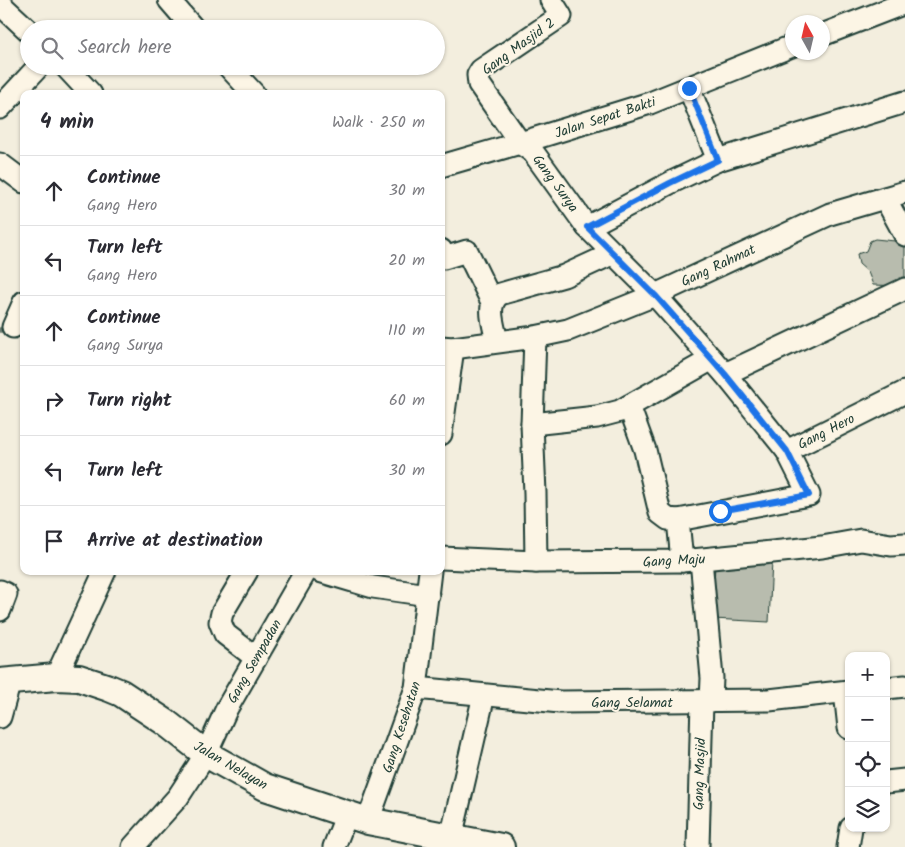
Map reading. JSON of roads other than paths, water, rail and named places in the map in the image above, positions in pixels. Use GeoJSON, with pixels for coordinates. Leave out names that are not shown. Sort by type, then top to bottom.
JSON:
{"type":"FeatureCollection","features":[{"type":"Feature","properties":{"kind":"main road","name":"Jalan Nelayan"},"geometry":{"type":"LineString","coordinates":[[5,682],[56,677],[78,678],[121,693],[165,722],[206,754],[265,787],[358,818],[501,847]]}},
{"type":"Feature","properties":{"kind":"street"},"geometry":{"type":"LineString","coordinates":[[169,0],[186,20]]}},
{"type":"Feature","properties":{"kind":"street","name":"Gang Masjid 2"},"geometry":{"type":"LineString","coordinates":[[520,143],[478,84],[478,75],[481,70],[561,16],[551,0]]}},
{"type":"Feature","properties":{"kind":"street"},"geometry":{"type":"LineString","coordinates":[[830,32],[905,4],[903,0]]}},
{"type":"Feature","properties":{"kind":"street"},"geometry":{"type":"LineString","coordinates":[[0,4],[20,23]]}},
{"type":"Feature","properties":{"kind":"street","name":"Jalan Sepat Bakti"},"geometry":{"type":"LineString","coordinates":[[445,165],[650,103],[785,49]]}},
{"type":"Feature","properties":{"kind":"street"},"geometry":{"type":"LineString","coordinates":[[0,108],[31,75]]}},
{"type":"Feature","properties":{"kind":"street"},"geometry":{"type":"LineString","coordinates":[[73,75],[87,90]]}},
{"type":"Feature","properties":{"kind":"street"},"geometry":{"type":"LineString","coordinates":[[236,75],[250,90]]}},
{"type":"Feature","properties":{"kind":"street"},"geometry":{"type":"LineString","coordinates":[[689,88],[718,160]]}},
{"type":"Feature","properties":{"kind":"street"},"geometry":{"type":"LineString","coordinates":[[587,227],[718,160],[905,102]]}},
{"type":"Feature","properties":{"kind":"street","name":"Gang Surya"},"geometry":{"type":"LineString","coordinates":[[520,143],[533,152],[587,227],[655,295],[719,367],[787,451]]}},
{"type":"Feature","properties":{"kind":"street"},"geometry":{"type":"LineString","coordinates":[[0,164],[20,179]]}},
{"type":"Feature","properties":{"kind":"street","name":"Gang Rahmat"},"geometry":{"type":"LineString","coordinates":[[447,348],[535,337],[568,330],[655,295],[830,214],[905,192]]}},
{"type":"Feature","properties":{"kind":"street"},"geometry":{"type":"LineString","coordinates":[[885,198],[905,235]]}},
{"type":"Feature","properties":{"kind":"street"},"geometry":{"type":"LineString","coordinates":[[445,258],[467,251],[492,302]]}},
{"type":"Feature","properties":{"kind":"street"},"geometry":{"type":"LineString","coordinates":[[497,341],[491,307],[494,298],[500,294],[564,276],[614,253]]}},
{"type":"Feature","properties":{"kind":"street"},"geometry":{"type":"LineString","coordinates":[[532,424],[597,417],[620,411],[905,289]]}},
{"type":"Feature","properties":{"kind":"street"},"geometry":{"type":"LineString","coordinates":[[12,327],[20,310]]}},
{"type":"Feature","properties":{"kind":"street"},"geometry":{"type":"LineString","coordinates":[[535,337],[532,424],[536,562]]}},
{"type":"Feature","properties":{"kind":"street"},"geometry":{"type":"LineString","coordinates":[[445,377],[447,348]]}},
{"type":"Feature","properties":{"kind":"street","name":"Gang Hero"},"geometry":{"type":"LineString","coordinates":[[678,520],[809,495],[787,451],[905,392]]}},
{"type":"Feature","properties":{"kind":"street"},"geometry":{"type":"LineString","coordinates":[[629,406],[645,450],[660,514],[668,519],[678,520],[692,560]]}},
{"type":"Feature","properties":{"kind":"street","name":"Gang Maju"},"geometry":{"type":"LineString","coordinates":[[445,558],[536,562],[692,560],[822,547],[860,540],[890,545],[905,544]]}},
{"type":"Feature","properties":{"kind":"street","name":"Gang Masjid"},"geometry":{"type":"LineString","coordinates":[[692,560],[712,678],[706,701],[698,847]]}},
{"type":"Feature","properties":{"kind":"street"},"geometry":{"type":"LineString","coordinates":[[56,677],[103,575]]}},
{"type":"Feature","properties":{"kind":"street"},"geometry":{"type":"LineString","coordinates":[[246,575],[222,613],[220,622],[225,634],[256,658]]}},
{"type":"Feature","properties":{"kind":"street","name":"Gang Sempadan"},"geometry":{"type":"LineString","coordinates":[[133,847],[178,797],[206,754],[227,708],[304,575]]}},
{"type":"Feature","properties":{"kind":"street"},"geometry":{"type":"LineString","coordinates":[[332,575],[373,587],[428,595]]}},
{"type":"Feature","properties":{"kind":"street","name":"Gang Kesehatan"},"geometry":{"type":"LineString","coordinates":[[334,847],[358,818],[416,688],[430,575]]}},
{"type":"Feature","properties":{"kind":"street"},"geometry":{"type":"LineString","coordinates":[[0,591],[6,594],[0,610]]}},
{"type":"Feature","properties":{"kind":"street"},"geometry":{"type":"LineString","coordinates":[[0,717],[5,682]]}},
{"type":"Feature","properties":{"kind":"street"},"geometry":{"type":"LineString","coordinates":[[890,688],[905,686]]}},
{"type":"Feature","properties":{"kind":"street","name":"Gang Selamat"},"geometry":{"type":"LineString","coordinates":[[416,688],[560,702],[706,701],[790,698],[845,691]]}},
{"type":"Feature","properties":{"kind":"street"},"geometry":{"type":"LineString","coordinates":[[451,838],[484,695]]}},
{"type":"Feature","properties":{"kind":"street"},"geometry":{"type":"LineString","coordinates":[[890,782],[905,780]]}},
{"type":"Feature","properties":{"kind":"street"},"geometry":{"type":"LineString","coordinates":[[848,847],[850,832]]}},
{"type":"Feature","properties":{"kind":"waterway"},"geometry":{"type":"LineString","coordinates":[[0,330],[20,331]]}}]}
